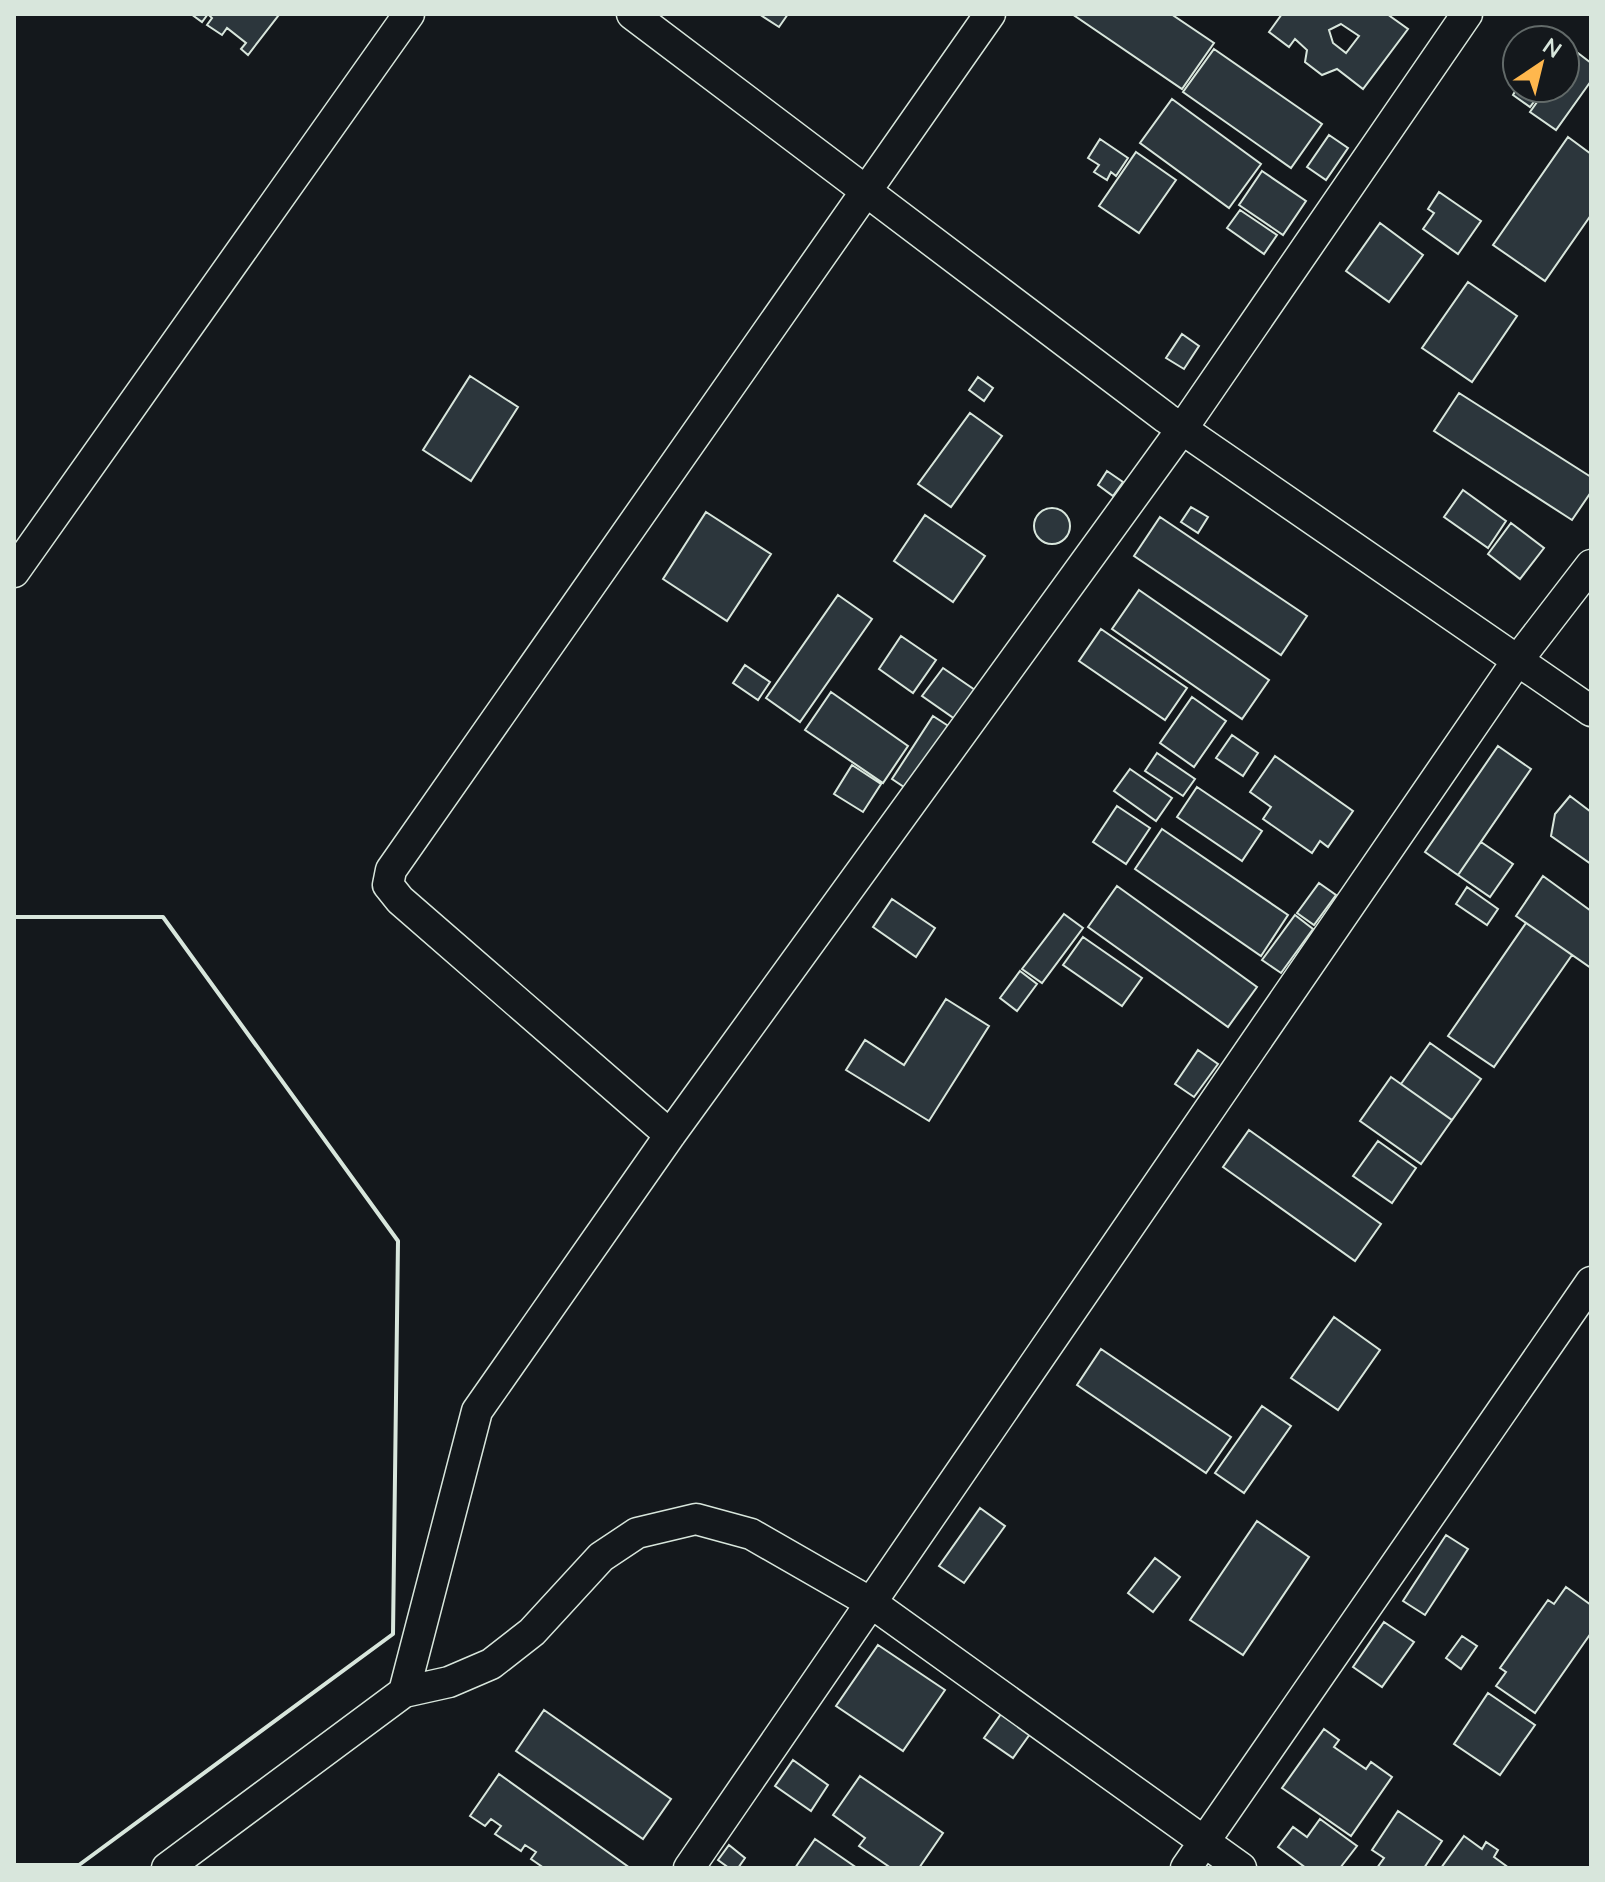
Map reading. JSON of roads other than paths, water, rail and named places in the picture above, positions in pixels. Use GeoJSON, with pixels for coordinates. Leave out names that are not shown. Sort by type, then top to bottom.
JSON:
{"type":"FeatureCollection","features":[{"type":"Feature","properties":{"kind":"street"},"geometry":{"type":"LineString","coordinates":[[14,572],[409,14]]}},
{"type":"Feature","properties":{"kind":"street"},"geometry":{"type":"LineString","coordinates":[[632,14],[1182,429],[1591,711]]}},
{"type":"Feature","properties":{"kind":"street"},"geometry":{"type":"LineString","coordinates":[[670,1135],[400,900],[388,885],[391,870],[752,350],[868,193],[990,14]]}},
{"type":"Feature","properties":{"kind":"street"},"geometry":{"type":"LineString","coordinates":[[404,1692],[477,1411],[670,1135],[1182,429],[1467,14]]}},
{"type":"Feature","properties":{"kind":"street"},"geometry":{"type":"LineString","coordinates":[[689,1868],[1517,661],[1591,565]]}},
{"type":"Feature","properties":{"kind":"street"},"geometry":{"type":"LineString","coordinates":[[1186,1868],[1591,1282]]}},
{"type":"Feature","properties":{"kind":"street"},"geometry":{"type":"LineString","coordinates":[[167,1868],[404,1692],[449,1682],[491,1664],[532,1632],[601,1557],[637,1533],[696,1519],[751,1534],[873,1604],[1241,1868]]}}]}
